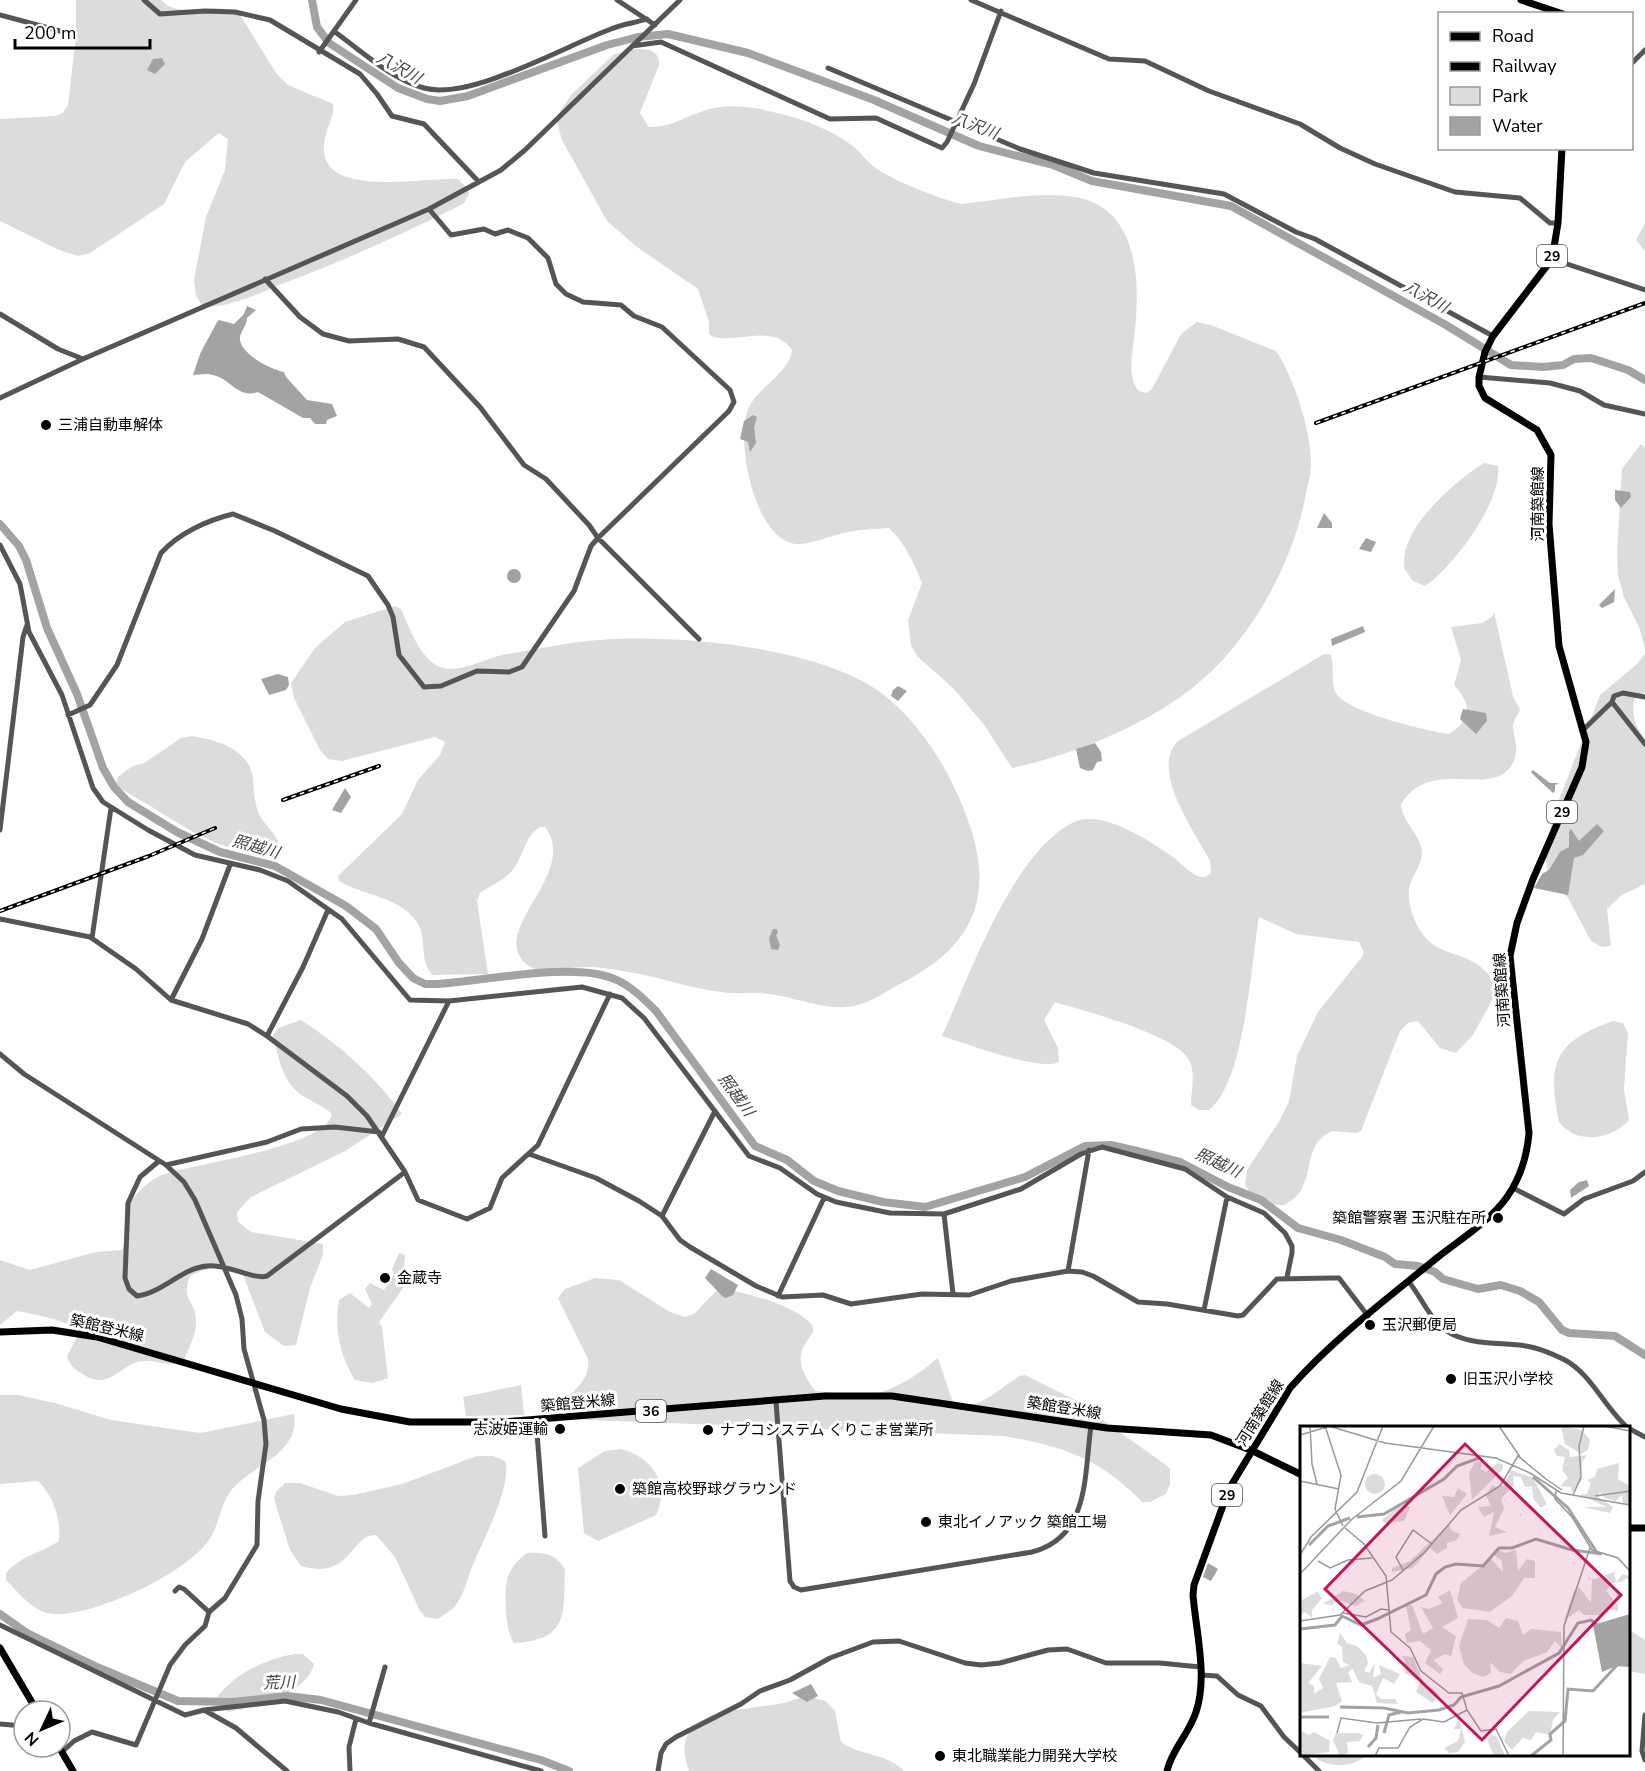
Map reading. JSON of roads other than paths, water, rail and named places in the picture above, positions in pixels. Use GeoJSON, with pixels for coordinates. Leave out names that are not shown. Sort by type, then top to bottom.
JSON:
{"type":"FeatureCollection","features":[{"type":"Feature","properties":{"kind":"main road"},"geometry":{"type":"LineString","coordinates":[[1521,0],[1557,12]]}},
{"type":"Feature","properties":{"kind":"main road","name":"29"},"geometry":{"type":"LineString","coordinates":[[1479,377],[1485,352],[1493,336],[1552,259],[1558,223],[1562,150]]}},
{"type":"Feature","properties":{"kind":"main road","name":"河南築館線"},"geometry":{"type":"LineString","coordinates":[[1167,1771],[1173,1752],[1197,1711],[1201,1675],[1192,1595],[1229,1489],[1290,1388],[1368,1316],[1495,1210],[1513,1188],[1524,1164],[1529,1133],[1511,964],[1512,940],[1533,879],[1582,767],[1585,754],[1584,729],[1559,646],[1549,524],[1551,455],[1549,446],[1537,430],[1485,398],[1479,386],[1479,377]]}},
{"type":"Feature","properties":{"kind":"main road","name":"築館登米線"},"geometry":{"type":"LineString","coordinates":[[0,1332],[52,1330],[97,1337],[341,1409],[410,1422],[453,1424],[536,1420],[776,1402],[825,1396],[892,1396],[1138,1432],[1211,1435],[1253,1450],[1300,1474]]}},
{"type":"Feature","properties":{"kind":"main road"},"geometry":{"type":"LineString","coordinates":[[0,1648],[30,1699]]}},
{"type":"Feature","properties":{"kind":"street"},"geometry":{"type":"LineString","coordinates":[[144,0],[160,14],[235,12],[270,20],[367,81],[392,116],[424,124],[478,181]]}},
{"type":"Feature","properties":{"kind":"street"},"geometry":{"type":"LineString","coordinates":[[319,52],[356,0]]}},
{"type":"Feature","properties":{"kind":"street"},"geometry":{"type":"LineString","coordinates":[[617,0],[654,25]]}},
{"type":"Feature","properties":{"kind":"street"},"geometry":{"type":"LineString","coordinates":[[0,398],[83,359],[429,208],[513,161],[680,0]]}},
{"type":"Feature","properties":{"kind":"street"},"geometry":{"type":"LineString","coordinates":[[971,0],[1109,58],[1145,61],[1209,90],[1300,124],[1340,148],[1375,164],[1455,192],[1520,198],[1550,223],[1558,223]]}},
{"type":"Feature","properties":{"kind":"street"},"geometry":{"type":"LineString","coordinates":[[631,45],[661,42],[830,119],[876,118],[942,148],[956,123],[1001,11]]}},
{"type":"Feature","properties":{"kind":"street"},"geometry":{"type":"LineString","coordinates":[[0,15],[71,34]]}},
{"type":"Feature","properties":{"kind":"street"},"geometry":{"type":"LineString","coordinates":[[335,32],[394,75],[426,89],[445,89],[472,85],[567,49],[612,28],[647,19]]}},
{"type":"Feature","properties":{"kind":"street"},"geometry":{"type":"LineString","coordinates":[[1633,62],[1645,50]]}},
{"type":"Feature","properties":{"kind":"street"},"geometry":{"type":"LineString","coordinates":[[828,68],[1020,149],[1094,173],[1224,194],[1268,218],[1315,239],[1493,336]]}},
{"type":"Feature","properties":{"kind":"street"},"geometry":{"type":"LineString","coordinates":[[69,715],[90,705],[117,665],[161,553],[168,545],[197,528],[226,516],[243,516],[358,569],[368,576],[391,611],[399,655],[420,683],[427,688],[441,686],[477,671],[508,672],[522,667],[574,591],[591,546],[729,411],[734,402],[733,395],[662,327],[630,314],[621,305],[582,302],[566,294],[556,284],[548,258],[528,238],[508,230],[495,234],[483,229],[451,235],[429,208]]}},
{"type":"Feature","properties":{"kind":"street"},"geometry":{"type":"LineString","coordinates":[[1552,259],[1645,290]]}},
{"type":"Feature","properties":{"kind":"street"},"geometry":{"type":"LineString","coordinates":[[265,279],[300,318],[323,334],[349,341],[398,339],[424,347],[480,407],[524,465],[546,479],[589,525],[598,538],[699,639]]}},
{"type":"Feature","properties":{"kind":"street"},"geometry":{"type":"LineString","coordinates":[[0,314],[58,349],[83,359]]}},
{"type":"Feature","properties":{"kind":"street"},"geometry":{"type":"LineString","coordinates":[[1479,377],[1550,383],[1580,392],[1604,405],[1645,414]]}},
{"type":"Feature","properties":{"kind":"street"},"geometry":{"type":"LineString","coordinates":[[0,545],[20,584],[33,642],[56,682],[93,788],[111,808],[195,855],[279,876],[342,919],[370,949],[405,996],[418,1002],[448,1001],[568,987],[595,989],[610,994],[631,1005],[645,1018],[749,1156],[780,1168],[824,1198],[890,1213],[944,1214],[1021,1189],[1089,1150],[1102,1148],[1185,1169],[1227,1197],[1264,1213],[1285,1233],[1292,1246],[1287,1277]]}},
{"type":"Feature","properties":{"kind":"street"},"geometry":{"type":"LineString","coordinates":[[0,830],[23,637],[27,623]]}},
{"type":"Feature","properties":{"kind":"street"},"geometry":{"type":"LineString","coordinates":[[1584,729],[1612,702],[1614,696],[1623,693],[1645,697]]}},
{"type":"Feature","properties":{"kind":"street"},"geometry":{"type":"LineString","coordinates":[[1612,702],[1645,744]]}},
{"type":"Feature","properties":{"kind":"street"},"geometry":{"type":"LineString","coordinates":[[92,938],[111,808]]}},
{"type":"Feature","properties":{"kind":"street"},"geometry":{"type":"LineString","coordinates":[[171,1000],[201,939],[230,865]]}},
{"type":"Feature","properties":{"kind":"street"},"geometry":{"type":"LineString","coordinates":[[267,1036],[303,968],[328,910]]}},
{"type":"Feature","properties":{"kind":"street"},"geometry":{"type":"LineString","coordinates":[[0,919],[92,938],[136,969],[171,1000],[248,1024],[267,1036],[352,1100],[381,1134],[421,1202],[467,1219],[478,1216],[490,1208],[502,1178],[538,1145],[610,994]]}},
{"type":"Feature","properties":{"kind":"street"},"geometry":{"type":"LineString","coordinates":[[381,1134],[448,1001]]}},
{"type":"Feature","properties":{"kind":"street"},"geometry":{"type":"LineString","coordinates":[[0,1054],[24,1074],[166,1165],[179,1176],[192,1194],[239,1306],[244,1349],[264,1420],[266,1444],[258,1501],[257,1545],[225,1598],[209,1612],[205,1626],[176,1656],[155,1698],[136,1745],[92,1732],[72,1742]]}},
{"type":"Feature","properties":{"kind":"street"},"geometry":{"type":"LineString","coordinates":[[662,1216],[715,1111]]}},
{"type":"Feature","properties":{"kind":"street"},"geometry":{"type":"LineString","coordinates":[[166,1165],[267,1142],[301,1129],[335,1127],[381,1134]]}},
{"type":"Feature","properties":{"kind":"street"},"geometry":{"type":"LineString","coordinates":[[1068,1271],[1089,1150]]}},
{"type":"Feature","properties":{"kind":"street"},"geometry":{"type":"LineString","coordinates":[[529,1154],[596,1178],[662,1216],[680,1240],[690,1247],[756,1287],[778,1296],[824,1295],[851,1304],[922,1294],[969,1294],[1011,1281],[1068,1271],[1093,1276],[1138,1302],[1220,1314],[1243,1315],[1271,1283],[1287,1277],[1338,1278],[1368,1316]]}},
{"type":"Feature","properties":{"kind":"street"},"geometry":{"type":"LineString","coordinates":[[159,1161],[140,1177],[128,1203],[125,1278],[129,1289],[137,1296],[195,1269],[224,1266],[257,1277],[267,1276],[405,1172]]}},
{"type":"Feature","properties":{"kind":"street"},"geometry":{"type":"LineString","coordinates":[[1513,1188],[1564,1214],[1584,1199],[1633,1181],[1645,1172]]}},
{"type":"Feature","properties":{"kind":"street"},"geometry":{"type":"LineString","coordinates":[[1204,1310],[1227,1197]]}},
{"type":"Feature","properties":{"kind":"street"},"geometry":{"type":"LineString","coordinates":[[778,1296],[824,1198]]}},
{"type":"Feature","properties":{"kind":"street"},"geometry":{"type":"LineString","coordinates":[[944,1214],[953,1294]]}},
{"type":"Feature","properties":{"kind":"street"},"geometry":{"type":"LineString","coordinates":[[1412,1280],[1439,1323],[1450,1332],[1485,1342],[1528,1346],[1568,1362],[1584,1376],[1608,1408],[1626,1426]]}},
{"type":"Feature","properties":{"kind":"street"},"geometry":{"type":"LineString","coordinates":[[776,1402],[790,1581],[794,1587],[801,1590],[1032,1552],[1057,1542],[1067,1533],[1078,1511],[1091,1426]]}},
{"type":"Feature","properties":{"kind":"street"},"geometry":{"type":"LineString","coordinates":[[536,1420],[545,1536]]}},
{"type":"Feature","properties":{"kind":"street"},"geometry":{"type":"LineString","coordinates":[[1630,1429],[1645,1437]]}},
{"type":"Feature","properties":{"kind":"street"},"geometry":{"type":"LineString","coordinates":[[175,1591],[179,1587],[183,1589],[209,1612]]}},
{"type":"Feature","properties":{"kind":"street"},"geometry":{"type":"LineString","coordinates":[[0,1625],[155,1698],[179,1714],[285,1701],[322,1708],[541,1771]]}},
{"type":"Feature","properties":{"kind":"street"},"geometry":{"type":"LineString","coordinates":[[658,1771],[661,1753],[666,1744],[676,1737],[741,1704],[760,1691],[790,1680],[830,1658],[873,1642],[899,1641],[965,1663],[981,1665],[1000,1663],[1048,1650],[1067,1649],[1106,1663],[1160,1663],[1200,1667]]}},
{"type":"Feature","properties":{"kind":"street"},"geometry":{"type":"LineString","coordinates":[[370,1722],[385,1667]]}},
{"type":"Feature","properties":{"kind":"street"},"geometry":{"type":"LineString","coordinates":[[1201,1675],[1217,1676],[1238,1695],[1261,1706],[1284,1737],[1300,1752]]}},
{"type":"Feature","properties":{"kind":"street"},"geometry":{"type":"LineString","coordinates":[[204,1710],[236,1728],[287,1771]]}},
{"type":"Feature","properties":{"kind":"street"},"geometry":{"type":"LineString","coordinates":[[1645,1714],[1642,1751],[1645,1760]]}},
{"type":"Feature","properties":{"kind":"street"},"geometry":{"type":"LineString","coordinates":[[350,1771],[349,1747],[356,1719]]}},
{"type":"Feature","properties":{"kind":"street"},"geometry":{"type":"LineString","coordinates":[[1304,1756],[1319,1771]]}},
{"type":"Feature","properties":{"kind":"water"},"geometry":{"type":"Polygon","coordinates":[[[162,58],[165,64],[155,74],[147,70],[153,59],[162,58]]]}},
{"type":"Feature","properties":{"kind":"water"},"geometry":{"type":"Polygon","coordinates":[[[247,306],[256,310],[247,318],[240,337],[246,351],[265,365],[284,372],[307,400],[332,404],[337,416],[327,420],[326,424],[315,424],[310,418],[303,418],[258,392],[245,393],[213,375],[193,375],[200,354],[217,322],[219,320],[234,324],[244,314],[247,306]]]}},
{"type":"Feature","properties":{"kind":"water"},"geometry":{"type":"Polygon","coordinates":[[[753,415],[757,417],[754,427],[756,443],[750,452],[748,442],[740,439],[744,421],[753,415]]]}},
{"type":"Feature","properties":{"kind":"water"},"geometry":{"type":"Polygon","coordinates":[[[1615,490],[1630,492],[1631,497],[1621,508],[1615,500],[1615,490]]]}},
{"type":"Feature","properties":{"kind":"water"},"geometry":{"type":"Polygon","coordinates":[[[1324,513],[1332,523],[1332,528],[1317,528],[1324,513]]]}},
{"type":"Feature","properties":{"kind":"water"},"geometry":{"type":"Polygon","coordinates":[[[1366,538],[1376,542],[1371,552],[1359,549],[1366,538]]]}},
{"type":"Feature","properties":{"kind":"water"},"geometry":{"type":"Polygon","coordinates":[[[514,569],[519,571],[521,576],[519,581],[514,583],[509,581],[507,576],[509,571],[514,569]]]}},
{"type":"Feature","properties":{"kind":"water"},"geometry":{"type":"Polygon","coordinates":[[[1615,589],[1614,602],[1602,608],[1599,605],[1615,589]]]}},
{"type":"Feature","properties":{"kind":"water"},"geometry":{"type":"Polygon","coordinates":[[[1363,626],[1365,632],[1332,646],[1331,639],[1363,626]]]}},
{"type":"Feature","properties":{"kind":"water"},"geometry":{"type":"Polygon","coordinates":[[[278,674],[288,677],[289,685],[286,690],[269,695],[261,679],[278,674]]]}},
{"type":"Feature","properties":{"kind":"water"},"geometry":{"type":"Polygon","coordinates":[[[898,686],[907,691],[898,701],[891,696],[893,690],[898,686]]]}},
{"type":"Feature","properties":{"kind":"water"},"geometry":{"type":"Polygon","coordinates":[[[1463,709],[1486,713],[1487,721],[1476,734],[1460,719],[1463,709]]]}},
{"type":"Feature","properties":{"kind":"water"},"geometry":{"type":"Polygon","coordinates":[[[1095,743],[1101,752],[1102,761],[1097,762],[1093,770],[1080,768],[1076,749],[1095,743]]]}},
{"type":"Feature","properties":{"kind":"water"},"geometry":{"type":"Polygon","coordinates":[[[1533,770],[1550,783],[1559,783],[1555,785],[1553,793],[1532,774],[1533,770]]]}},
{"type":"Feature","properties":{"kind":"water"},"geometry":{"type":"Polygon","coordinates":[[[345,788],[351,797],[341,813],[332,810],[345,788]]]}},
{"type":"Feature","properties":{"kind":"water"},"geometry":{"type":"Polygon","coordinates":[[[1597,824],[1604,831],[1583,855],[1574,858],[1568,895],[1534,888],[1560,852],[1569,847],[1571,829],[1579,841],[1597,824]]]}},
{"type":"Feature","properties":{"kind":"water"},"geometry":{"type":"Polygon","coordinates":[[[773,929],[777,929],[778,933],[776,935],[780,945],[778,950],[771,949],[769,938],[773,929]]]}},
{"type":"Feature","properties":{"kind":"water"},"geometry":{"type":"Polygon","coordinates":[[[1587,1180],[1589,1186],[1571,1198],[1570,1190],[1579,1182],[1587,1180]]]}},
{"type":"Feature","properties":{"kind":"water"},"geometry":{"type":"Polygon","coordinates":[[[711,1269],[738,1285],[733,1295],[726,1298],[722,1296],[705,1278],[711,1269]]]}},
{"type":"Feature","properties":{"kind":"water"},"geometry":{"type":"Polygon","coordinates":[[[1208,1563],[1218,1569],[1211,1581],[1203,1577],[1208,1563]]]}},
{"type":"Feature","properties":{"kind":"water"},"geometry":{"type":"Polygon","coordinates":[[[811,1684],[818,1696],[807,1702],[792,1693],[811,1684]]]}},
{"type":"Feature","properties":{"kind":"waterway","name":"八沢川"},"geometry":{"type":"LineString","coordinates":[[312,0],[317,27],[329,43],[398,88],[427,99],[440,101],[468,96],[607,45],[638,37],[668,34],[748,53],[874,100],[979,146],[1053,165],[1092,181],[1231,206],[1446,325],[1511,365],[1543,367],[1563,365],[1574,359],[1591,358],[1628,370],[1645,380]]}},
{"type":"Feature","properties":{"kind":"waterway","name":"照越川"},"geometry":{"type":"LineString","coordinates":[[0,524],[19,546],[26,560],[47,628],[77,694],[103,768],[114,787],[128,802],[177,832],[220,852],[275,866],[346,906],[376,929],[399,963],[413,978],[425,984],[551,972],[595,974],[624,984],[656,1011],[755,1146],[787,1160],[814,1181],[838,1191],[883,1202],[925,1207],[1025,1177],[1085,1146],[1111,1145],[1180,1162],[1228,1187],[1261,1200],[1298,1228],[1341,1240],[1385,1257],[1395,1264],[1418,1266],[1435,1272],[1443,1279],[1478,1289],[1501,1285],[1520,1291],[1539,1302],[1562,1330],[1569,1333],[1615,1336],[1645,1355]]}},
{"type":"Feature","properties":{"kind":"waterway","name":"荒川"},"geometry":{"type":"LineString","coordinates":[[0,1614],[27,1633],[97,1667],[178,1701],[233,1702],[287,1696],[321,1700],[541,1760],[569,1771]]}},
{"type":"Feature","properties":{"kind":"railway"},"geometry":{"type":"LineString","coordinates":[[1316,423],[1645,303]]}},
{"type":"Feature","properties":{"kind":"railway"},"geometry":{"type":"LineString","coordinates":[[283,800],[379,766]]}},
{"type":"Feature","properties":{"kind":"railway"},"geometry":{"type":"LineString","coordinates":[[0,911],[149,856],[215,828]]}},
{"type":"Feature","properties":{"kind":"place","name":"三浦自動車解体"},"geometry":{"type":"Point","coordinates":[46,425]}},
{"type":"Feature","properties":{"kind":"place","name":"築館警察署 玉沢駐在所"},"geometry":{"type":"Point","coordinates":[1498,1218]}},
{"type":"Feature","properties":{"kind":"place","name":"金蔵寺"},"geometry":{"type":"Point","coordinates":[385,1278]}},
{"type":"Feature","properties":{"kind":"place","name":"玉沢郵便局"},"geometry":{"type":"Point","coordinates":[1370,1325]}},
{"type":"Feature","properties":{"kind":"place","name":"旧玉沢小学校"},"geometry":{"type":"Point","coordinates":[1451,1379]}},
{"type":"Feature","properties":{"kind":"place","name":"志波姫運輸"},"geometry":{"type":"Point","coordinates":[560,1429]}},
{"type":"Feature","properties":{"kind":"place","name":"ナプコシステム くりこま営業所"},"geometry":{"type":"Point","coordinates":[708,1430]}},
{"type":"Feature","properties":{"kind":"place","name":"築館高校野球グラウンド"},"geometry":{"type":"Point","coordinates":[620,1489]}},
{"type":"Feature","properties":{"kind":"place","name":"東北イノアック 築館工場"},"geometry":{"type":"Point","coordinates":[926,1522]}},
{"type":"Feature","properties":{"kind":"place","name":"東北職業能力開発大学校"},"geometry":{"type":"Point","coordinates":[940,1756]}}]}
